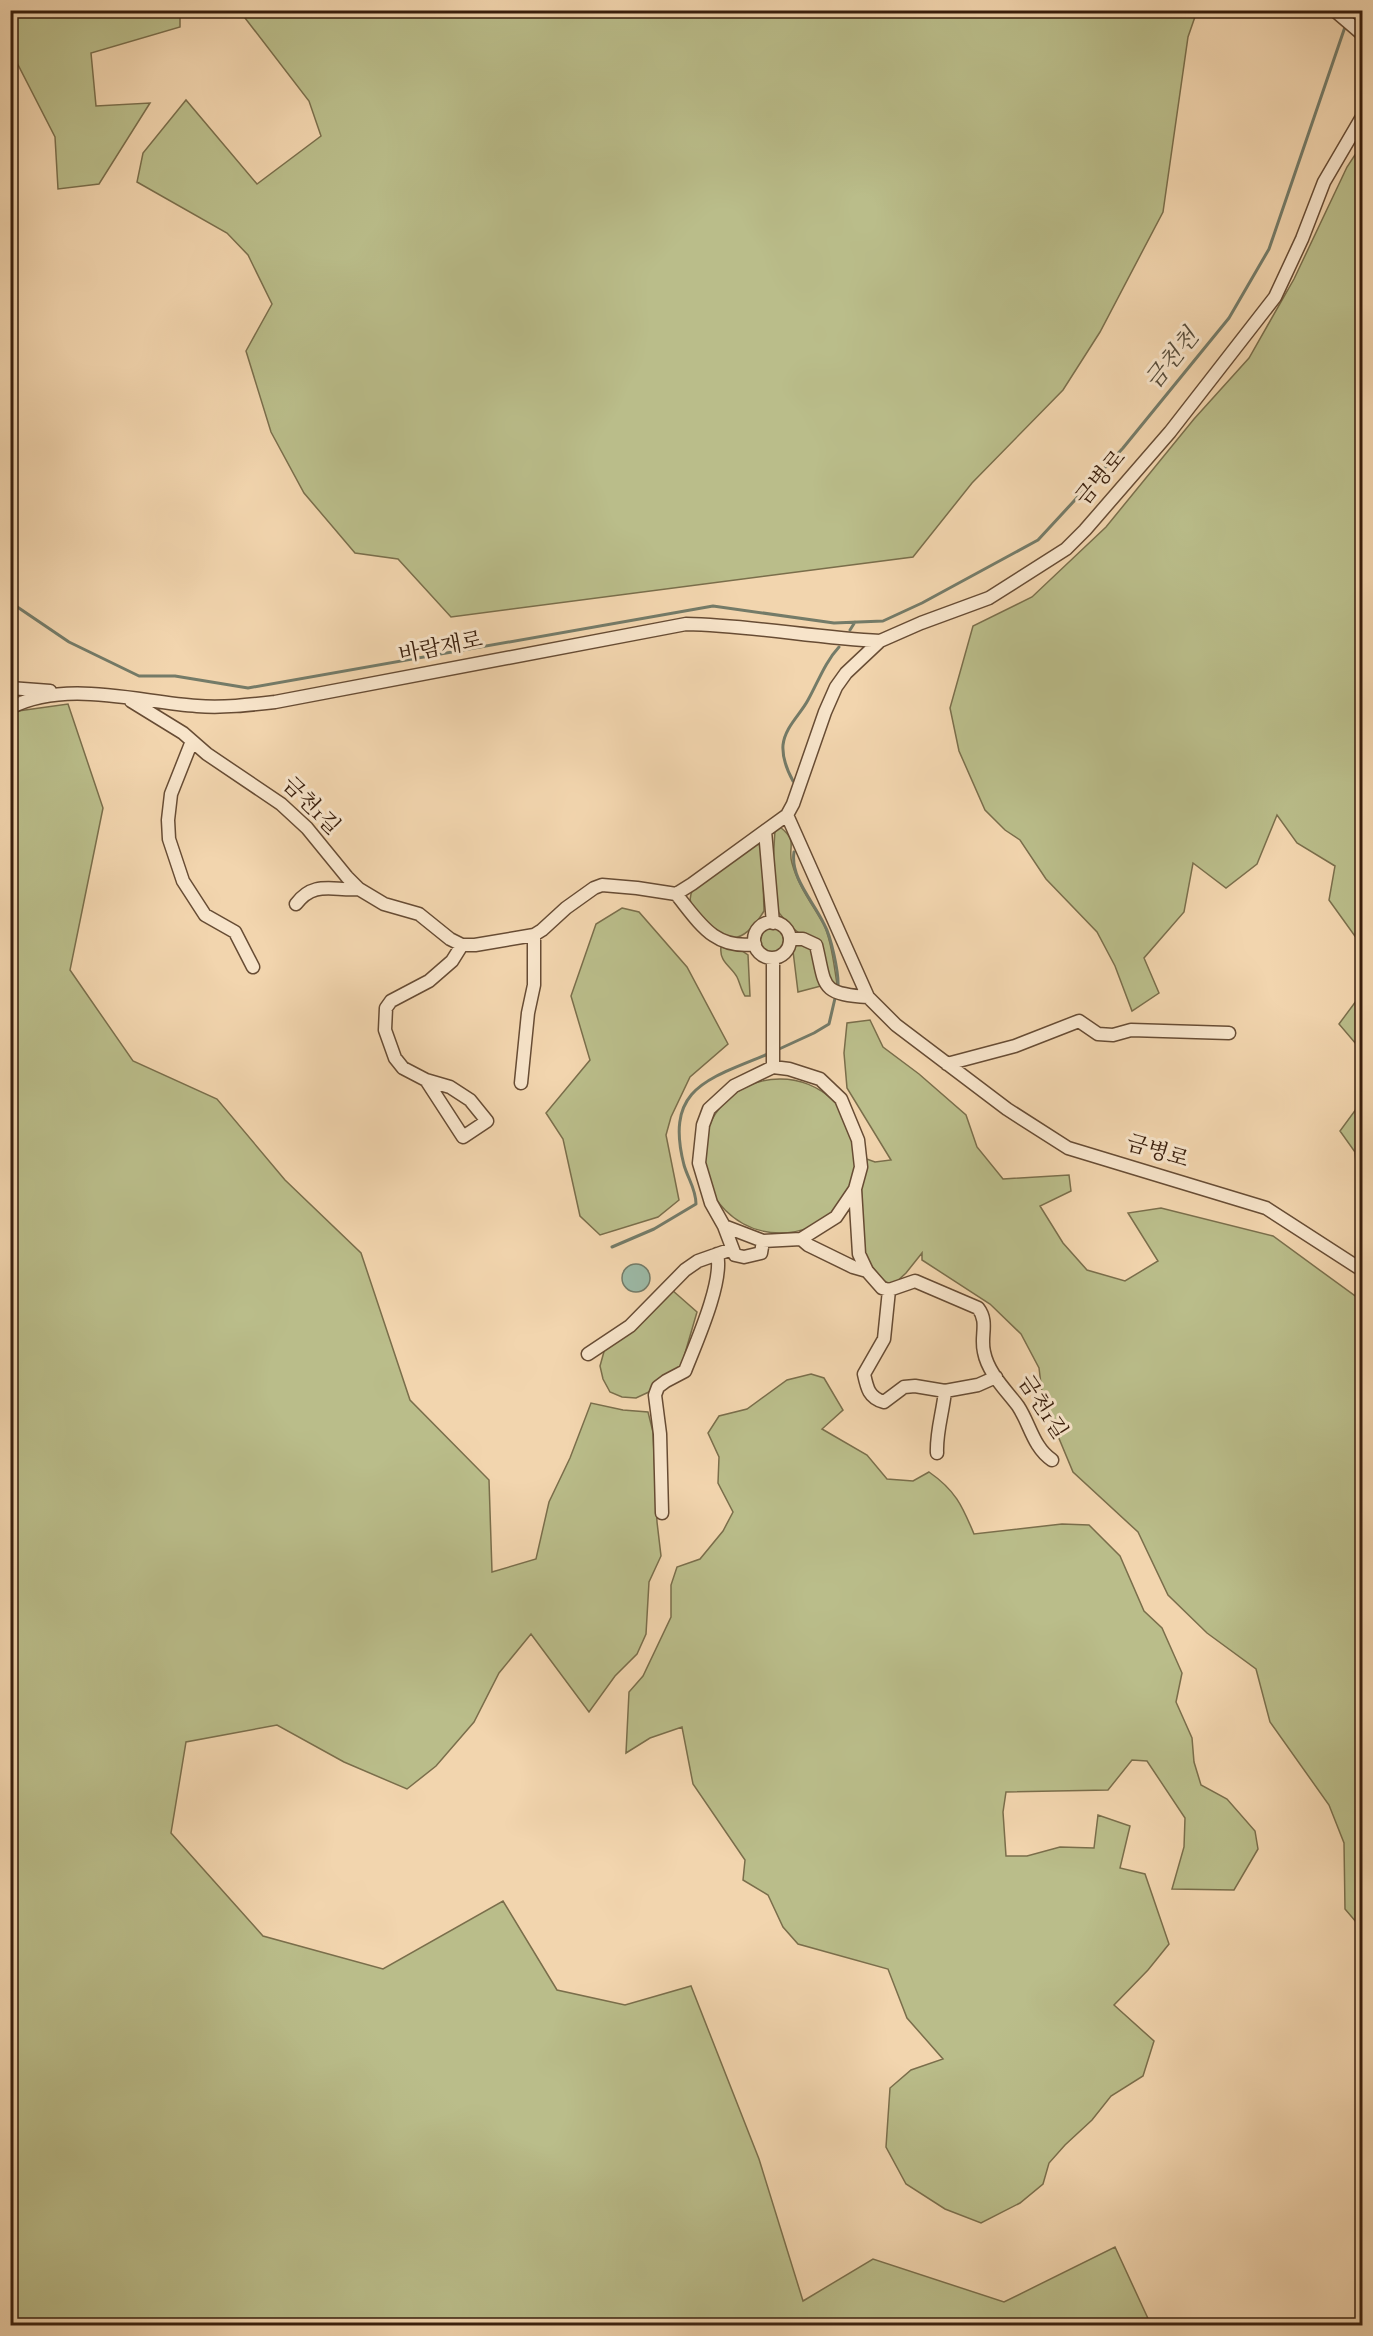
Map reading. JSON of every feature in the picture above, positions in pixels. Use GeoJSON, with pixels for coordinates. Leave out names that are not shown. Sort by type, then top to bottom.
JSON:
{"type":"FeatureCollection","features":[{"type":"Feature","properties":{"kind":"street"},"geometry":{"type":"LineString","coordinates":[[1338,13],[1362,34]]}},
{"type":"Feature","properties":{"kind":"street","name":"금병로"},"geometry":{"type":"LineString","coordinates":[[1362,117],[1324,182],[1302,239],[1275,297],[1170,432],[1066,549],[989,598],[880,641],[846,673],[836,687],[825,712],[790,809],[868,997],[896,1025],[1007,1109],[1068,1148],[1266,1208],[1362,1270]]}},
{"type":"Feature","properties":{"kind":"street","name":"바람재로"},"geometry":{"type":"LineString","coordinates":[[10,708],[22,702],[63,693],[221,707],[275,702],[686,624],[724,625],[840,639],[880,641]]}},
{"type":"Feature","properties":{"kind":"street"},"geometry":{"type":"LineString","coordinates":[[10,688],[63,693]]}},
{"type":"Feature","properties":{"kind":"street","name":"금천1길"},"geometry":{"type":"LineString","coordinates":[[126,698],[183,733],[207,754],[281,804],[307,828],[359,889],[384,904],[419,914],[450,939],[462,945]]}},
{"type":"Feature","properties":{"kind":"street"},"geometry":{"type":"LineString","coordinates":[[192,741],[171,794],[168,820],[169,839],[183,881],[199,907],[213,921],[235,932],[253,966]]}},
{"type":"Feature","properties":{"kind":"street"},"geometry":{"type":"LineString","coordinates":[[676,894],[765,831],[790,809]]}},
{"type":"Feature","properties":{"kind":"street"},"geometry":{"type":"LineString","coordinates":[[765,831],[773,923]]}},
{"type":"Feature","properties":{"kind":"street"},"geometry":{"type":"LineString","coordinates":[[426,1080],[463,1137],[487,1121],[470,1100],[450,1087],[426,1080],[403,1068],[395,1058],[385,1030],[386,1008],[399,995],[429,981],[452,961],[462,945],[534,935],[594,888],[602,885],[676,894],[712,937],[741,946],[755,944]]}},
{"type":"Feature","properties":{"kind":"street"},"geometry":{"type":"LineString","coordinates":[[296,904],[303,894],[322,888],[359,889]]}},
{"type":"Feature","properties":{"kind":"street"},"geometry":{"type":"LineString","coordinates":[[768,923],[786,929],[790,939],[790,944],[784,954],[773,958],[761,954],[755,944],[759,929],[768,923]]}},
{"type":"Feature","properties":{"kind":"street"},"geometry":{"type":"LineString","coordinates":[[521,1083],[528,1013],[534,985],[534,935]]}},
{"type":"Feature","properties":{"kind":"street"},"geometry":{"type":"LineString","coordinates":[[790,939],[804,939],[816,945],[822,979],[837,992],[868,997]]}},
{"type":"Feature","properties":{"kind":"street"},"geometry":{"type":"LineString","coordinates":[[773,958],[773,1064]]}},
{"type":"Feature","properties":{"kind":"street"},"geometry":{"type":"LineString","coordinates":[[946,1064],[1015,1046],[1074,1024],[1098,1034],[1113,1035],[1131,1030],[1229,1033]]}},
{"type":"Feature","properties":{"kind":"street"},"geometry":{"type":"LineString","coordinates":[[763,1241],[761,1253],[744,1257],[735,1255],[724,1226],[711,1203],[699,1163],[703,1125],[709,1109],[720,1098],[773,1064],[820,1079],[841,1099],[858,1140],[861,1167],[855,1189],[859,1254],[867,1271],[882,1288],[889,1290]]}},
{"type":"Feature","properties":{"kind":"street"},"geometry":{"type":"LineString","coordinates":[[724,1226],[763,1241],[801,1239],[836,1217],[855,1189]]}},
{"type":"Feature","properties":{"kind":"street"},"geometry":{"type":"LineString","coordinates":[[801,1239],[808,1245],[853,1267],[867,1271]]}},
{"type":"Feature","properties":{"kind":"street"},"geometry":{"type":"LineString","coordinates":[[588,1354],[630,1326],[685,1270],[698,1261],[732,1249]]}},
{"type":"Feature","properties":{"kind":"street"},"geometry":{"type":"LineString","coordinates":[[662,1513],[660,1434],[655,1395],[658,1387],[686,1371],[720,1266],[717,1254]]}},
{"type":"Feature","properties":{"kind":"street","name":"금천1길"},"geometry":{"type":"LineString","coordinates":[[996,1377],[978,1385],[945,1391],[915,1386],[904,1387],[884,1402],[875,1400],[867,1390],[864,1374],[884,1339],[889,1290],[915,1281],[978,1308],[985,1323],[984,1351],[996,1377],[1008,1396],[1018,1406],[1043,1454],[1052,1460]]}},
{"type":"Feature","properties":{"kind":"street"},"geometry":{"type":"LineString","coordinates":[[937,1453],[936,1438],[945,1391]]}},
{"type":"Feature","properties":{"kind":"green space"},"geometry":{"type":"Polygon","coordinates":[[[11,10],[180,11],[180,27],[91,53],[96,106],[150,103],[99,184],[58,189],[55,137],[11,51],[11,10]]]}},
{"type":"Feature","properties":{"kind":"green space"},"geometry":{"type":"Polygon","coordinates":[[[243,10],[1197,11],[1188,37],[1163,212],[1100,332],[1063,390],[972,483],[913,557],[451,617],[398,559],[355,553],[304,493],[271,432],[246,351],[272,304],[248,255],[227,233],[137,182],[143,153],[186,100],[257,184],[321,136],[309,101],[242,14],[243,10]]]}},
{"type":"Feature","properties":{"kind":"green space"},"geometry":{"type":"Polygon","coordinates":[[[1362,144],[1362,946],[1329,900],[1335,866],[1297,843],[1277,815],[1257,864],[1226,888],[1193,863],[1184,912],[1144,958],[1159,993],[1132,1011],[1115,966],[1097,932],[1046,879],[1020,840],[1005,830],[985,810],[959,751],[950,708],[973,626],[1032,597],[1106,527],[1194,419],[1249,358],[1294,279],[1347,167],[1362,144]]]}},
{"type":"Feature","properties":{"kind":"green space"},"geometry":{"type":"Polygon","coordinates":[[[68,704],[103,808],[70,970],[133,1061],[217,1099],[285,1180],[361,1253],[410,1400],[489,1480],[492,1572],[536,1559],[549,1502],[570,1458],[591,1403],[623,1410],[648,1412],[653,1432],[657,1522],[661,1556],[649,1582],[646,1634],[637,1654],[615,1676],[589,1712],[531,1634],[499,1673],[474,1722],[436,1766],[407,1789],[344,1762],[277,1725],[186,1742],[171,1833],[263,1936],[383,1969],[503,1901],[557,1990],[625,2005],[691,1986],[759,2159],[803,2301],[873,2259],[1004,2302],[1115,2247],[1151,2325],[11,2326],[10,717],[18,711],[68,704]]]}},
{"type":"Feature","properties":{"kind":"green space"},"geometry":{"type":"Polygon","coordinates":[[[780,827],[791,841],[791,857],[798,880],[827,932],[834,962],[837,984],[835,985],[827,982],[820,950],[789,925],[775,908],[773,863],[775,830],[780,827]]]}},
{"type":"Feature","properties":{"kind":"green space"},"geometry":{"type":"Polygon","coordinates":[[[756,843],[762,846],[764,911],[743,935],[733,938],[721,935],[697,914],[691,903],[691,894],[693,889],[756,843]]]}},
{"type":"Feature","properties":{"kind":"green space"},"geometry":{"type":"Polygon","coordinates":[[[622,908],[639,912],[687,967],[728,1044],[690,1077],[671,1117],[666,1135],[679,1200],[658,1217],[600,1235],[580,1216],[563,1139],[546,1113],[590,1060],[571,996],[596,924],[622,908]]]}},
{"type":"Feature","properties":{"kind":"green space"},"geometry":{"type":"Polygon","coordinates":[[[772,927],[782,931],[786,941],[782,951],[772,955],[762,951],[758,941],[762,931],[772,927]]]}},
{"type":"Feature","properties":{"kind":"green space"},"geometry":{"type":"Polygon","coordinates":[[[803,944],[811,947],[821,986],[798,992],[793,951],[796,945],[803,944]]]}},
{"type":"Feature","properties":{"kind":"green space"},"geometry":{"type":"Polygon","coordinates":[[[721,947],[742,951],[748,955],[750,996],[745,996],[742,991],[737,977],[722,956],[721,947]]]}},
{"type":"Feature","properties":{"kind":"green space"},"geometry":{"type":"Polygon","coordinates":[[[1362,993],[1362,1051],[1339,1024],[1362,993]]]}},
{"type":"Feature","properties":{"kind":"green space"},"geometry":{"type":"Polygon","coordinates":[[[870,1020],[883,1047],[919,1074],[966,1115],[977,1147],[1003,1179],[1069,1175],[1071,1191],[1040,1206],[1063,1243],[1087,1270],[1125,1281],[1158,1261],[1128,1213],[1161,1208],[1273,1236],[1362,1301],[1362,1929],[1345,1909],[1344,1843],[1329,1805],[1270,1722],[1256,1669],[1207,1633],[1168,1595],[1138,1532],[1073,1472],[1043,1400],[1039,1368],[1021,1334],[990,1304],[922,1260],[922,1253],[893,1285],[884,1281],[865,1258],[861,1184],[864,1158],[875,1162],[891,1160],[847,1088],[844,1053],[847,1023],[870,1020]]]}},
{"type":"Feature","properties":{"kind":"green space"},"geometry":{"type":"Polygon","coordinates":[[[780,1079],[809,1085],[823,1092],[834,1102],[844,1113],[851,1127],[857,1156],[851,1185],[844,1199],[834,1210],[823,1220],[809,1227],[780,1233],[751,1227],[737,1220],[726,1210],[716,1199],[709,1185],[703,1156],[709,1127],[716,1113],[726,1102],[737,1092],[751,1085],[780,1079]]]}},
{"type":"Feature","properties":{"kind":"green space"},"geometry":{"type":"Polygon","coordinates":[[[1362,1101],[1362,1188],[1358,1186],[1355,1152],[1340,1131],[1362,1101]]]}},
{"type":"Feature","properties":{"kind":"green space"},"geometry":{"type":"Polygon","coordinates":[[[672,1290],[697,1312],[681,1367],[651,1391],[636,1398],[622,1397],[610,1392],[603,1379],[600,1366],[605,1348],[672,1290]]]}},
{"type":"Feature","properties":{"kind":"green space"},"geometry":{"type":"Polygon","coordinates":[[[811,1374],[824,1378],[843,1410],[822,1429],[867,1455],[887,1479],[913,1481],[929,1472],[952,1492],[974,1534],[1062,1524],[1089,1525],[1120,1556],[1144,1611],[1162,1628],[1182,1673],[1176,1702],[1192,1738],[1194,1762],[1201,1785],[1227,1799],[1255,1831],[1258,1849],[1234,1890],[1172,1889],[1184,1847],[1185,1818],[1147,1761],[1132,1760],[1108,1790],[1006,1792],[1003,1812],[1006,1856],[1027,1856],[1060,1847],[1094,1848],[1098,1815],[1130,1826],[1120,1868],[1145,1874],[1169,1944],[1148,1970],[1114,2005],[1154,2041],[1143,2076],[1111,2096],[1092,2120],[1065,2145],[1049,2163],[1043,2184],[1020,2203],[981,2223],[945,2209],[906,2184],[886,2147],[890,2088],[911,2070],[943,2059],[907,2018],[888,1969],[798,1944],[783,1927],[768,1895],[743,1880],[745,1860],[693,1784],[682,1727],[650,1738],[626,1753],[629,1692],[643,1676],[671,1617],[671,1585],[677,1567],[700,1559],[723,1531],[733,1512],[718,1483],[719,1457],[708,1433],[719,1416],[747,1409],[787,1380],[811,1374]]]}},
{"type":"Feature","properties":{"kind":"shaded area"},"geometry":{"type":"Polygon","coordinates":[[[636,1264],[646,1268],[650,1278],[646,1288],[636,1292],[626,1288],[622,1278],[626,1268],[636,1264]]]}},
{"type":"Feature","properties":{"kind":"waterway","name":"금천천"},"geometry":{"type":"LineString","coordinates":[[10,602],[69,642],[139,676],[175,676],[248,688],[713,606],[834,623],[883,621],[922,603],[1038,540],[1123,448],[1229,318],[1269,249],[1346,24]]}},
{"type":"Feature","properties":{"kind":"waterway"},"geometry":{"type":"LineString","coordinates":[[850,630],[855,622]]}},
{"type":"Feature","properties":{"kind":"waterway"},"geometry":{"type":"LineString","coordinates":[[793,781],[784,759],[784,739],[839,647]]}},
{"type":"Feature","properties":{"kind":"waterway"},"geometry":{"type":"LineString","coordinates":[[794,852],[799,880],[827,930],[836,964],[838,987]]}},
{"type":"Feature","properties":{"kind":"waterway"},"geometry":{"type":"LineString","coordinates":[[777,1050],[829,1024],[836,994]]}},
{"type":"Feature","properties":{"kind":"waterway"},"geometry":{"type":"LineString","coordinates":[[612,1247],[654,1229],[696,1204],[679,1139],[680,1118],[686,1102],[696,1090],[710,1080],[768,1054]]}}]}
